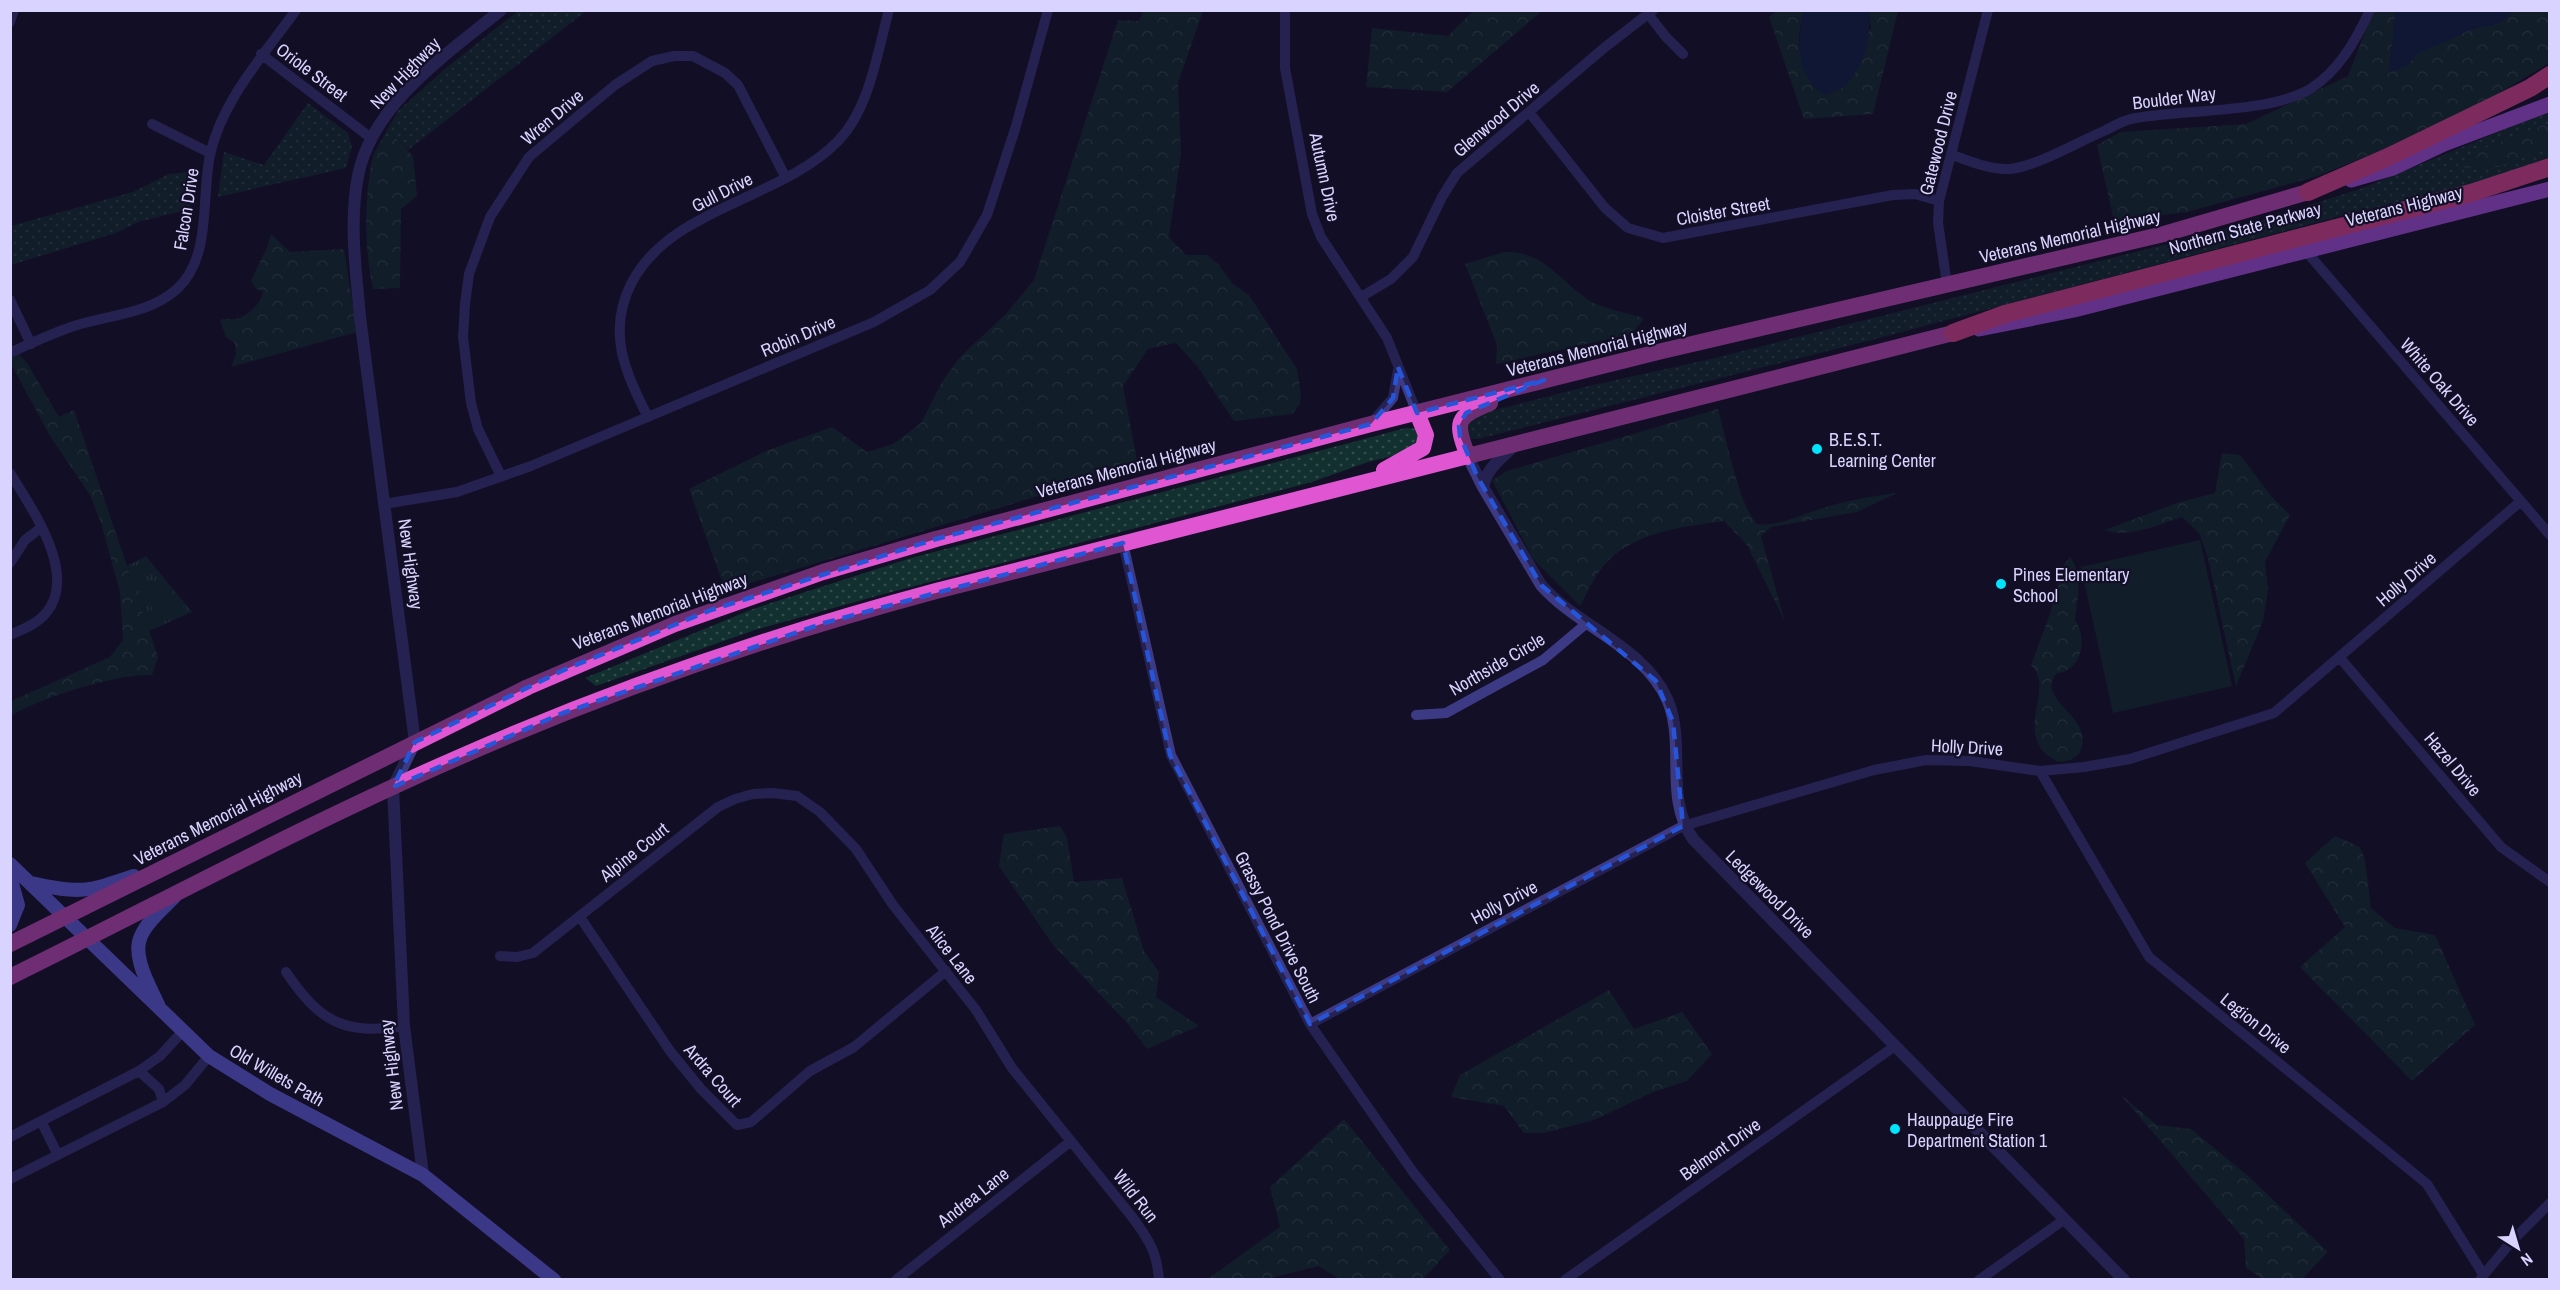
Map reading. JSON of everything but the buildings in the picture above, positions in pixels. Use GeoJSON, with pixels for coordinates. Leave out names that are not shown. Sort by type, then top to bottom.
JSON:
{"type":"FeatureCollection","features":[{"type":"Feature","properties":{"kind":"highway","name":"Northern State Parkway"},"geometry":{"type":"LineString","coordinates":[[2308,192],[2388,157],[2530,88],[2550,75]]}},
{"type":"Feature","properties":{"kind":"highway","name":"Northern State Parkway"},"geometry":{"type":"LineString","coordinates":[[1953,333],[2005,314],[2471,193],[2550,168]]}},
{"type":"Feature","properties":{"kind":"highway","name":"Veterans Memorial Highway"},"geometry":{"type":"LineString","coordinates":[[10,944],[528,687],[711,610],[822,572],[936,539],[1371,424],[1545,380],[2194,226],[2308,192]]}},
{"type":"Feature","properties":{"kind":"highway"},"geometry":{"type":"LineString","coordinates":[[10,977],[393,787],[563,713],[710,659],[880,606],[1953,333]]}},
{"type":"Feature","properties":{"kind":"highway"},"geometry":{"type":"LineString","coordinates":[[1468,457],[1459,431],[1462,417],[1471,411],[1545,380]]}},
{"type":"Feature","properties":{"kind":"highway"},"geometry":{"type":"LineString","coordinates":[[1357,484],[1416,454],[1423,448],[1426,435],[1418,413]]}},
{"type":"Feature","properties":{"kind":"main road","name":"Veterans Highway"},"geometry":{"type":"LineString","coordinates":[[2308,192],[2393,168],[2444,144],[2550,104]]}},
{"type":"Feature","properties":{"kind":"main road","name":"Veterans Highway"},"geometry":{"type":"LineString","coordinates":[[1953,333],[2008,325],[2074,310],[2549,189]]}},
{"type":"Feature","properties":{"kind":"main road"},"geometry":{"type":"LineString","coordinates":[[30,883],[65,891],[84,891],[173,863]]}},
{"type":"Feature","properties":{"kind":"main road","name":"Old Willets Path"},"geometry":{"type":"LineString","coordinates":[[10,864],[209,1056],[270,1095],[423,1175],[554,1280]]}},
{"type":"Feature","properties":{"kind":"main road"},"geometry":{"type":"LineString","coordinates":[[10,876],[18,905],[10,926]]}},
{"type":"Feature","properties":{"kind":"main road"},"geometry":{"type":"LineString","coordinates":[[161,1012],[140,959],[139,941],[146,927],[177,894]]}},
{"type":"Feature","properties":{"kind":"street"},"geometry":{"type":"LineString","coordinates":[[10,22],[14,10]]}},
{"type":"Feature","properties":{"kind":"street","name":"Falcon Drive"},"geometry":{"type":"LineString","coordinates":[[12,352],[68,328],[155,304],[177,288],[192,270],[201,241],[210,153],[226,112],[261,54],[296,10]]}},
{"type":"Feature","properties":{"kind":"street","name":"New Highway"},"geometry":{"type":"LineString","coordinates":[[423,1175],[404,1026],[393,787],[415,742],[360,317],[354,248],[358,176],[371,138],[390,108],[449,52],[501,10]]}},
{"type":"Feature","properties":{"kind":"street","name":"Gull Drive"},"geometry":{"type":"LineString","coordinates":[[648,417],[629,381],[620,342],[625,296],[635,276],[650,255],[667,240],[786,178],[820,158],[839,140],[854,120],[864,98],[889,10]]}},
{"type":"Feature","properties":{"kind":"street","name":"Robin Drive"},"geometry":{"type":"LineString","coordinates":[[384,504],[457,492],[501,476],[874,322],[930,290],[960,262],[987,215],[1016,126],[1048,10]]}},
{"type":"Feature","properties":{"kind":"street","name":"Autumn Drive"},"geometry":{"type":"LineString","coordinates":[[1285,10],[1285,68],[1312,214],[1321,237],[1387,338],[1418,413]]}},
{"type":"Feature","properties":{"kind":"street","name":"Gatewood Drive"},"geometry":{"type":"LineString","coordinates":[[1947,284],[1938,223],[1939,201],[1988,10]]}},
{"type":"Feature","properties":{"kind":"street","name":"Boulder Way"},"geometry":{"type":"LineString","coordinates":[[1952,155],[1989,167],[2009,169],[2028,165],[2129,119],[2255,105],[2288,98],[2309,89],[2342,59],[2358,36],[2370,10]]}},
{"type":"Feature","properties":{"kind":"street"},"geometry":{"type":"LineString","coordinates":[[1651,12],[1666,37],[1683,54]]}},
{"type":"Feature","properties":{"kind":"street","name":"Glenwood Drive"},"geometry":{"type":"LineString","coordinates":[[1361,297],[1391,279],[1413,257],[1442,197],[1457,173],[1651,12]]}},
{"type":"Feature","properties":{"kind":"street","name":"Oriole Street"},"geometry":{"type":"LineString","coordinates":[[261,54],[371,138]]}},
{"type":"Feature","properties":{"kind":"street","name":"Wren Drive"},"geometry":{"type":"LineString","coordinates":[[501,476],[478,429],[471,403],[463,346],[465,304],[469,274],[490,217],[529,157],[615,85],[652,61],[674,56],[693,56],[725,73],[738,85],[786,178]]}},
{"type":"Feature","properties":{"kind":"street","name":"Cloister Street"},"geometry":{"type":"LineString","coordinates":[[1529,112],[1605,208],[1628,228],[1663,238],[1893,195],[1915,194],[1939,201]]}},
{"type":"Feature","properties":{"kind":"street"},"geometry":{"type":"LineString","coordinates":[[152,124],[210,153]]}},
{"type":"Feature","properties":{"kind":"street","name":"White Oak Drive"},"geometry":{"type":"LineString","coordinates":[[2305,250],[2550,535]]}},
{"type":"Feature","properties":{"kind":"street"},"geometry":{"type":"LineString","coordinates":[[10,300],[31,344]]}},
{"type":"Feature","properties":{"kind":"street","name":"Autumn Drive"},"geometry":{"type":"LineString","coordinates":[[1371,424],[1393,398],[1398,367]]}},
{"type":"Feature","properties":{"kind":"street"},"geometry":{"type":"LineString","coordinates":[[1483,487],[1488,472],[1516,444]]}},
{"type":"Feature","properties":{"kind":"street","name":"Ledgewood Drive"},"geometry":{"type":"LineString","coordinates":[[1468,457],[1483,487],[1541,585],[1553,598],[1636,661],[1656,681],[1668,702],[1673,722],[1678,806],[1683,826],[1707,855],[2124,1280]]}},
{"type":"Feature","properties":{"kind":"street"},"geometry":{"type":"LineString","coordinates":[[10,474],[42,527],[55,561],[57,579],[52,603],[45,614],[28,627],[10,635]]}},
{"type":"Feature","properties":{"kind":"street","name":"Holly Drive"},"geometry":{"type":"LineString","coordinates":[[1310,1024],[1683,826],[1874,771],[1926,760],[1970,761],[2040,771],[2130,759],[2274,713],[2521,501]]}},
{"type":"Feature","properties":{"kind":"street"},"geometry":{"type":"LineString","coordinates":[[10,563],[25,540],[42,527]]}},
{"type":"Feature","properties":{"kind":"street","name":"Grassy Pond Drive South"},"geometry":{"type":"LineString","coordinates":[[1123,543],[1170,755],[1310,1024],[1413,1172],[1500,1280]]}},
{"type":"Feature","properties":{"kind":"street","name":"Northside Circle"},"geometry":{"type":"LineString","coordinates":[[1416,715],[1446,713],[1487,691],[1543,660],[1587,623]]}},
{"type":"Feature","properties":{"kind":"street","name":"Hazel Drive"},"geometry":{"type":"LineString","coordinates":[[2340,658],[2501,847],[2550,882]]}},
{"type":"Feature","properties":{"kind":"street","name":"Legion Drive"},"geometry":{"type":"LineString","coordinates":[[2040,771],[2149,957],[2427,1184],[2482,1277]]}},
{"type":"Feature","properties":{"kind":"street","name":"Alpine Court"},"geometry":{"type":"LineString","coordinates":[[500,956],[517,957],[533,953],[718,807],[753,794],[797,796]]}},
{"type":"Feature","properties":{"kind":"street","name":"Alice Lane"},"geometry":{"type":"LineString","coordinates":[[797,796],[820,812],[856,849],[893,905],[976,1010],[1012,1068],[1071,1141]]}},
{"type":"Feature","properties":{"kind":"street","name":"Ardra Court"},"geometry":{"type":"LineString","coordinates":[[580,917],[670,1051],[701,1089],[737,1125],[751,1122],[810,1071],[854,1047],[946,971]]}},
{"type":"Feature","properties":{"kind":"street"},"geometry":{"type":"LineString","coordinates":[[286,972],[309,1003],[322,1016],[360,1028],[378,1029],[404,1026]]}},
{"type":"Feature","properties":{"kind":"street"},"geometry":{"type":"LineString","coordinates":[[10,1137],[140,1071],[160,1056],[182,1032]]}},
{"type":"Feature","properties":{"kind":"street","name":"Belmont Drive"},"geometry":{"type":"LineString","coordinates":[[1565,1280],[1895,1046]]}},
{"type":"Feature","properties":{"kind":"street"},"geometry":{"type":"LineString","coordinates":[[10,1179],[163,1102],[185,1085],[209,1056]]}},
{"type":"Feature","properties":{"kind":"street"},"geometry":{"type":"LineString","coordinates":[[140,1071],[159,1089],[163,1102]]}},
{"type":"Feature","properties":{"kind":"street"},"geometry":{"type":"LineString","coordinates":[[41,1121],[58,1155]]}},
{"type":"Feature","properties":{"kind":"street","name":"Andrea Lane"},"geometry":{"type":"LineString","coordinates":[[897,1280],[1071,1141]]}},
{"type":"Feature","properties":{"kind":"street","name":"Wild Run"},"geometry":{"type":"LineString","coordinates":[[1071,1141],[1149,1239],[1158,1258],[1159,1280]]}},
{"type":"Feature","properties":{"kind":"street"},"geometry":{"type":"LineString","coordinates":[[2482,1277],[2550,1203]]}},
{"type":"Feature","properties":{"kind":"street"},"geometry":{"type":"LineString","coordinates":[[1980,1280],[2065,1219]]}},
{"type":"Feature","properties":{"kind":"highlighted area"},"geometry":{"type":"Polygon","coordinates":[[[1398,367],[1417,413],[1544,380],[1466,413],[1459,426],[1460,436],[1478,478],[1541,585],[1656,681],[1673,722],[1683,826],[1310,1024],[1170,755],[1123,543],[824,623],[563,713],[393,787],[415,742],[566,669],[711,610],[936,539],[1371,424],[1393,398],[1398,367]]]}},
{"type":"Feature","properties":{"kind":"green space"},"geometry":{"type":"Polygon","coordinates":[[[1474,10],[1542,11],[1447,92],[1366,87],[1372,28],[1448,36],[1474,10]]]}},
{"type":"Feature","properties":{"kind":"green space"},"geometry":{"type":"Polygon","coordinates":[[[518,11],[586,11],[408,150],[395,137],[373,155],[398,111],[446,68],[518,11]]]}},
{"type":"Feature","properties":{"kind":"green space"},"geometry":{"type":"Polygon","coordinates":[[[1143,11],[1203,11],[1178,83],[1181,153],[1169,237],[1186,255],[1207,255],[1218,264],[1233,284],[1249,295],[1297,369],[1301,394],[1300,404],[1292,414],[1234,421],[1197,366],[1176,343],[1148,349],[1123,386],[1138,466],[747,584],[724,587],[689,489],[766,451],[832,427],[867,452],[893,444],[921,423],[942,382],[960,357],[1006,314],[1034,280],[1118,20],[1139,21],[1143,11]]]}},
{"type":"Feature","properties":{"kind":"green space"},"geometry":{"type":"Polygon","coordinates":[[[1777,11],[1804,11],[1799,42],[1800,52],[1806,70],[1817,90],[1871,29],[1869,11],[1898,11],[1873,114],[1804,119],[1769,17],[1777,11]]]}},
{"type":"Feature","properties":{"kind":"green space"},"geometry":{"type":"Polygon","coordinates":[[[2373,11],[2396,11],[2389,72],[2404,65],[2435,44],[2471,29],[2496,24],[2513,11],[2549,11],[2549,63],[2468,112],[2318,176],[2187,212],[2114,221],[2097,145],[2121,132],[2246,124],[2348,76],[2373,11]]]}},
{"type":"Feature","properties":{"kind":"green space"},"geometry":{"type":"Polygon","coordinates":[[[308,103],[348,133],[352,146],[346,168],[218,197],[224,152],[264,165],[308,103]]]}},
{"type":"Feature","properties":{"kind":"green space"},"geometry":{"type":"Polygon","coordinates":[[[2549,111],[2549,157],[2518,170],[2462,187],[2333,218],[1875,339],[1478,439],[1470,439],[1464,423],[1471,416],[1589,386],[1711,359],[2266,219],[2360,189],[2549,111]]]}},
{"type":"Feature","properties":{"kind":"green space"},"geometry":{"type":"Polygon","coordinates":[[[2549,123],[2549,149],[2498,167],[2454,168],[2482,149],[2549,123]]]}},
{"type":"Feature","properties":{"kind":"green space"},"geometry":{"type":"Polygon","coordinates":[[[395,137],[413,156],[417,196],[401,209],[400,288],[373,289],[367,239],[370,171],[373,155],[395,137]]]}},
{"type":"Feature","properties":{"kind":"green space"},"geometry":{"type":"Polygon","coordinates":[[[187,172],[193,177],[190,209],[138,222],[116,233],[11,265],[11,226],[133,192],[169,174],[187,172]]]}},
{"type":"Feature","properties":{"kind":"green space"},"geometry":{"type":"Polygon","coordinates":[[[271,234],[290,252],[344,249],[357,332],[231,367],[236,355],[235,343],[226,337],[220,320],[235,319],[245,315],[260,300],[263,291],[256,289],[251,281],[271,234]]]}},
{"type":"Feature","properties":{"kind":"green space"},"geometry":{"type":"Polygon","coordinates":[[[1504,252],[1530,256],[1549,267],[1587,299],[1607,308],[1644,318],[1632,334],[1496,364],[1497,345],[1465,264],[1504,252]]]}},
{"type":"Feature","properties":{"kind":"green space"},"geometry":{"type":"Polygon","coordinates":[[[10,340],[14,349],[27,363],[59,417],[74,410],[158,657],[152,675],[120,678],[79,688],[23,709],[11,716],[11,701],[110,657],[123,640],[120,592],[101,523],[90,495],[50,436],[11,364],[10,340]]]}},
{"type":"Feature","properties":{"kind":"green space"},"geometry":{"type":"Polygon","coordinates":[[[1718,409],[1744,502],[1757,524],[1780,522],[1838,504],[1897,493],[1857,512],[1771,527],[1761,536],[1785,622],[1747,545],[1724,521],[1657,533],[1626,547],[1601,569],[1580,606],[1533,559],[1492,480],[1507,471],[1718,409]]]}},
{"type":"Feature","properties":{"kind":"green space"},"geometry":{"type":"Polygon","coordinates":[[[1406,428],[1418,429],[1422,437],[1404,453],[1368,462],[1312,482],[755,630],[596,686],[585,678],[753,609],[911,558],[1406,428]]]}},
{"type":"Feature","properties":{"kind":"green space"},"geometry":{"type":"Polygon","coordinates":[[[2222,453],[2240,455],[2272,497],[2290,515],[2265,562],[2268,590],[2263,621],[2236,686],[2208,558],[2199,533],[2182,517],[2134,532],[2105,530],[2177,503],[2215,493],[2222,453]]]}},
{"type":"Feature","properties":{"kind":"green space"},"geometry":{"type":"Polygon","coordinates":[[[2200,540],[2232,686],[2113,713],[2081,567],[2200,540]]]}},
{"type":"Feature","properties":{"kind":"green space"},"geometry":{"type":"Polygon","coordinates":[[[146,556],[192,612],[149,631],[127,566],[146,556]]]}},
{"type":"Feature","properties":{"kind":"green space"},"geometry":{"type":"Polygon","coordinates":[[[2070,557],[2077,572],[2078,596],[2075,620],[2079,627],[2082,644],[2077,660],[2072,666],[2057,673],[2052,682],[2052,691],[2079,726],[2082,737],[2081,749],[2075,758],[2058,762],[2040,747],[2036,736],[2035,715],[2039,683],[2037,674],[2031,665],[2051,611],[2062,567],[2070,557]]]}},
{"type":"Feature","properties":{"kind":"green space"},"geometry":{"type":"Polygon","coordinates":[[[161,578],[186,610],[158,622],[145,591],[161,578]]]}},
{"type":"Feature","properties":{"kind":"green space"},"geometry":{"type":"Polygon","coordinates":[[[1060,826],[1067,838],[1074,882],[1122,878],[1144,951],[1159,972],[1156,997],[1199,1026],[1147,1049],[1129,1025],[1053,945],[999,866],[1004,834],[1060,826]]]}},
{"type":"Feature","properties":{"kind":"green space"},"geometry":{"type":"Polygon","coordinates":[[[2335,836],[2360,847],[2365,860],[2371,908],[2395,928],[2435,935],[2475,1025],[2412,1081],[2300,967],[2345,927],[2305,863],[2335,836]]]}},
{"type":"Feature","properties":{"kind":"green space"},"geometry":{"type":"Polygon","coordinates":[[[1609,990],[1634,1029],[1682,1012],[1712,1054],[1687,1081],[1653,1092],[1594,1120],[1544,1133],[1524,1133],[1504,1106],[1451,1097],[1460,1075],[1609,990]]]}},
{"type":"Feature","properties":{"kind":"green space"},"geometry":{"type":"Polygon","coordinates":[[[2121,1095],[2157,1125],[2191,1129],[2247,1175],[2328,1252],[2302,1279],[2263,1279],[2246,1268],[2244,1239],[2121,1095]]]}},
{"type":"Feature","properties":{"kind":"green space"},"geometry":{"type":"Polygon","coordinates":[[[1344,1119],[1450,1250],[1423,1279],[1340,1279],[1318,1266],[1271,1278],[1208,1279],[1280,1227],[1270,1187],[1344,1119]]]}},
{"type":"Feature","properties":{"kind":"water"},"geometry":{"type":"Polygon","coordinates":[[[2396,10],[2513,11],[2504,20],[2492,26],[2477,27],[2417,54],[2408,65],[2389,73],[2396,10]]]}},
{"type":"Feature","properties":{"kind":"water"},"geometry":{"type":"Polygon","coordinates":[[[1804,11],[1869,11],[1868,41],[1858,69],[1844,87],[1825,95],[1808,78],[1801,57],[1799,46],[1804,11]]]}},
{"type":"Feature","properties":{"kind":"place","name":"B.E.S.T. Learning Center"},"geometry":{"type":"Point","coordinates":[1817,449]}},
{"type":"Feature","properties":{"kind":"place","name":"Pines Elementary School"},"geometry":{"type":"Point","coordinates":[2001,584]}},
{"type":"Feature","properties":{"kind":"place","name":"Hauppauge Fire Department Station 1"},"geometry":{"type":"Point","coordinates":[1895,1129]}}]}
